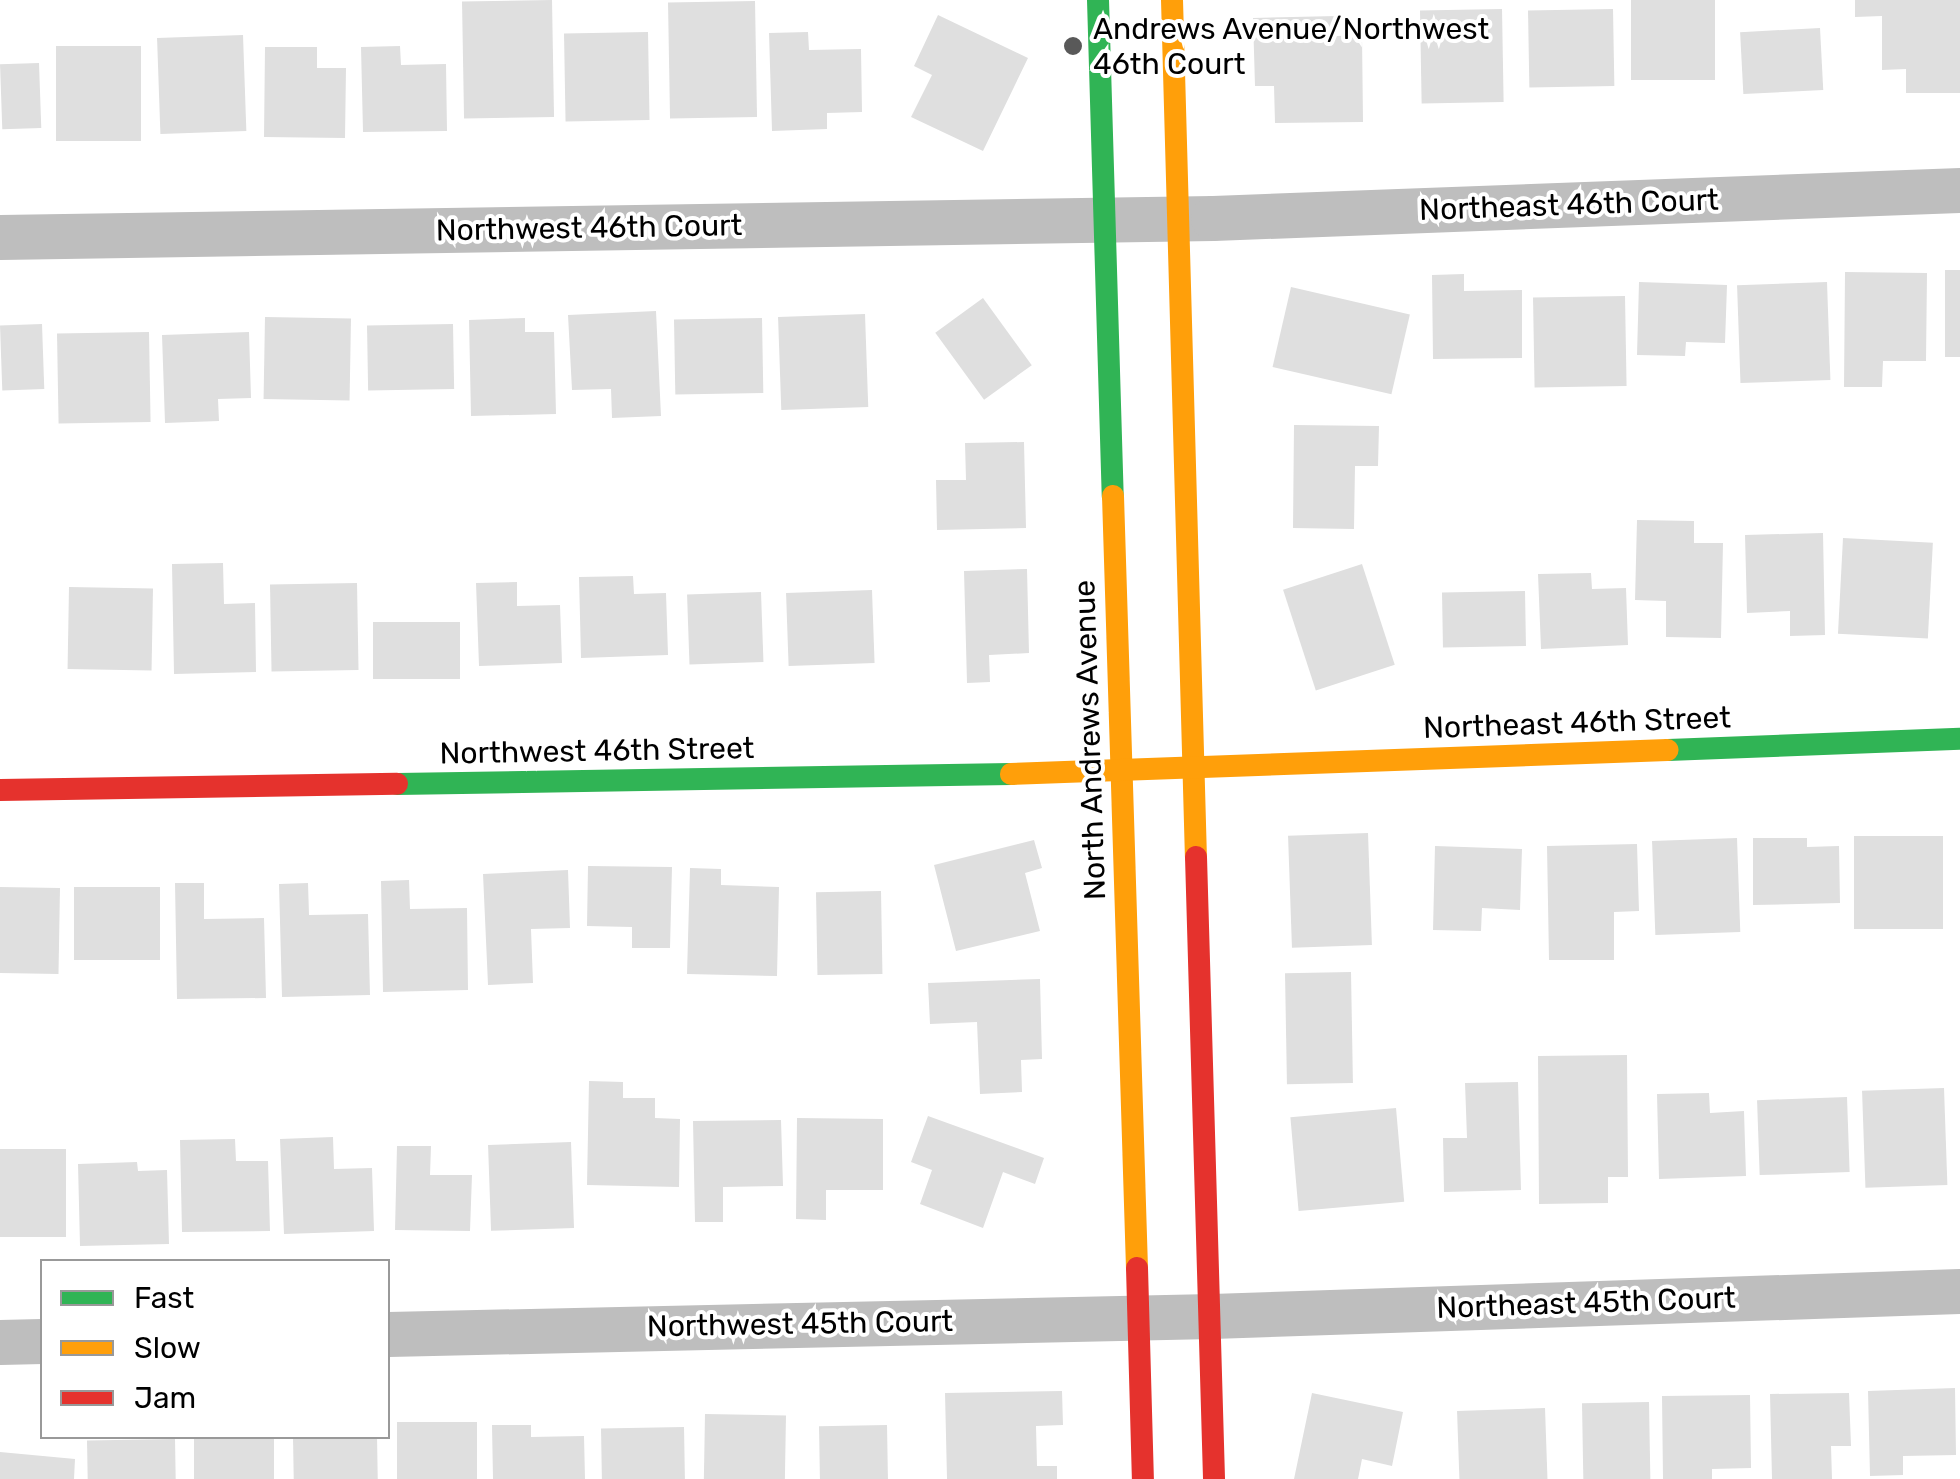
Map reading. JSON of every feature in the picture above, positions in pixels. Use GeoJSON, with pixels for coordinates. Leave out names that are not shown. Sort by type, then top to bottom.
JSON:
{"type":"FeatureCollection","features":[{"type":"Feature","properties":{"kind":"main road","name":"North Andrews Avenue"},"geometry":{"type":"LineString","coordinates":[[1098,0],[1143,1479]]}},
{"type":"Feature","properties":{"kind":"main road"},"geometry":{"type":"LineString","coordinates":[[1172,0],[1214,1479]]}},
{"type":"Feature","properties":{"kind":"main road","name":"Northeast 46th Street"},"geometry":{"type":"LineString","coordinates":[[1196,767],[1960,739]]}},
{"type":"Feature","properties":{"kind":"main road","name":"Northwest 46th Street"},"geometry":{"type":"LineString","coordinates":[[0,790],[1120,772],[1196,767]]}},
{"type":"Feature","properties":{"kind":"street","name":"Northeast 46th Court"},"geometry":{"type":"LineString","coordinates":[[1178,218],[1960,190]]}},
{"type":"Feature","properties":{"kind":"street","name":"Northwest 46th Court"},"geometry":{"type":"LineString","coordinates":[[0,237],[1178,218]]}},
{"type":"Feature","properties":{"kind":"street","name":"Northeast 45th Court"},"geometry":{"type":"LineString","coordinates":[[1212,1316],[1960,1290]]}},
{"type":"Feature","properties":{"kind":"street","name":"Northwest 45th Court"},"geometry":{"type":"LineString","coordinates":[[390,1334],[1212,1316]]}},
{"type":"Feature","properties":{"kind":"street"},"geometry":{"type":"LineString","coordinates":[[0,1342],[40,1342]]}},
{"type":"Feature","properties":{"kind":"building"},"geometry":{"type":"Polygon","coordinates":[[[552,0],[554,117],[464,119],[462,2],[552,0]]]}},
{"type":"Feature","properties":{"kind":"building"},"geometry":{"type":"Polygon","coordinates":[[[1631,0],[1715,0],[1715,80],[1631,80],[1631,0]]]}},
{"type":"Feature","properties":{"kind":"building"},"geometry":{"type":"Polygon","coordinates":[[[1855,0],[1960,0],[1960,93],[1906,93],[1906,69],[1882,70],[1882,16],[1855,17],[1855,0]]]}},
{"type":"Feature","properties":{"kind":"building"},"geometry":{"type":"Polygon","coordinates":[[[755,1],[757,117],[670,119],[668,3],[755,1]]]}},
{"type":"Feature","properties":{"kind":"building"},"geometry":{"type":"Polygon","coordinates":[[[1502,9],[1504,102],[1422,103],[1420,10],[1502,9]]]}},
{"type":"Feature","properties":{"kind":"building"},"geometry":{"type":"Polygon","coordinates":[[[1613,9],[1614,86],[1529,87],[1528,10],[1613,9]]]}},
{"type":"Feature","properties":{"kind":"building"},"geometry":{"type":"Polygon","coordinates":[[[938,15],[1028,58],[983,151],[911,117],[932,75],[914,66],[938,15]]]}},
{"type":"Feature","properties":{"kind":"building"},"geometry":{"type":"Polygon","coordinates":[[[1337,16],[1337,36],[1362,35],[1363,122],[1275,123],[1274,86],[1255,86],[1253,18],[1337,16]]]}},
{"type":"Feature","properties":{"kind":"building"},"geometry":{"type":"Polygon","coordinates":[[[1820,28],[1823,90],[1743,94],[1740,32],[1820,28]]]}},
{"type":"Feature","properties":{"kind":"building"},"geometry":{"type":"Polygon","coordinates":[[[648,32],[650,120],[566,121],[564,33],[648,32]]]}},
{"type":"Feature","properties":{"kind":"building"},"geometry":{"type":"Polygon","coordinates":[[[808,32],[809,50],[861,49],[862,112],[827,113],[827,129],[772,131],[769,33],[808,32]]]}},
{"type":"Feature","properties":{"kind":"building"},"geometry":{"type":"Polygon","coordinates":[[[243,35],[246,131],[160,134],[157,38],[243,35]]]}},
{"type":"Feature","properties":{"kind":"building"},"geometry":{"type":"Polygon","coordinates":[[[56,46],[141,46],[141,141],[56,141],[56,46]]]}},
{"type":"Feature","properties":{"kind":"building"},"geometry":{"type":"Polygon","coordinates":[[[400,46],[401,65],[446,64],[447,131],[363,132],[361,47],[400,46]]]}},
{"type":"Feature","properties":{"kind":"building"},"geometry":{"type":"Polygon","coordinates":[[[265,47],[317,47],[317,68],[346,68],[345,138],[264,137],[265,47]]]}},
{"type":"Feature","properties":{"kind":"building"},"geometry":{"type":"Polygon","coordinates":[[[39,63],[41,128],[2,129],[0,64],[39,63]]]}},
{"type":"Feature","properties":{"kind":"building"},"geometry":{"type":"Polygon","coordinates":[[[1945,270],[1960,270],[1960,357],[1945,357],[1945,270]]]}},
{"type":"Feature","properties":{"kind":"building"},"geometry":{"type":"Polygon","coordinates":[[[1845,272],[1927,273],[1926,361],[1883,361],[1882,387],[1844,387],[1845,272]]]}},
{"type":"Feature","properties":{"kind":"building"},"geometry":{"type":"Polygon","coordinates":[[[1464,274],[1464,291],[1522,290],[1522,358],[1433,359],[1432,275],[1464,274]]]}},
{"type":"Feature","properties":{"kind":"building"},"geometry":{"type":"Polygon","coordinates":[[[1639,282],[1727,285],[1725,343],[1686,342],[1685,356],[1637,355],[1639,282]]]}},
{"type":"Feature","properties":{"kind":"building"},"geometry":{"type":"Polygon","coordinates":[[[1827,282],[1830,380],[1740,383],[1737,285],[1827,282]]]}},
{"type":"Feature","properties":{"kind":"building"},"geometry":{"type":"Polygon","coordinates":[[[1291,287],[1410,314],[1391,394],[1273,367],[1291,287]]]}},
{"type":"Feature","properties":{"kind":"building"},"geometry":{"type":"Polygon","coordinates":[[[1625,296],[1627,386],[1535,388],[1533,298],[1625,296]]]}},
{"type":"Feature","properties":{"kind":"building"},"geometry":{"type":"Polygon","coordinates":[[[983,298],[1032,365],[984,400],[935,333],[983,298]]]}},
{"type":"Feature","properties":{"kind":"building"},"geometry":{"type":"Polygon","coordinates":[[[656,311],[661,416],[612,418],[611,389],[572,390],[568,315],[656,311]]]}},
{"type":"Feature","properties":{"kind":"building"},"geometry":{"type":"Polygon","coordinates":[[[865,314],[868,407],[781,410],[778,317],[865,314]]]}},
{"type":"Feature","properties":{"kind":"building"},"geometry":{"type":"Polygon","coordinates":[[[265,317],[351,319],[350,400],[264,399],[265,317]]]}},
{"type":"Feature","properties":{"kind":"building"},"geometry":{"type":"Polygon","coordinates":[[[525,318],[525,332],[554,332],[556,414],[471,416],[469,320],[525,318]]]}},
{"type":"Feature","properties":{"kind":"building"},"geometry":{"type":"Polygon","coordinates":[[[762,318],[763,393],[675,395],[674,320],[762,318]]]}},
{"type":"Feature","properties":{"kind":"building"},"geometry":{"type":"Polygon","coordinates":[[[42,324],[44,389],[2,390],[0,325],[42,324]]]}},
{"type":"Feature","properties":{"kind":"building"},"geometry":{"type":"Polygon","coordinates":[[[453,324],[454,389],[368,390],[367,326],[453,324]]]}},
{"type":"Feature","properties":{"kind":"building"},"geometry":{"type":"Polygon","coordinates":[[[149,332],[151,422],[59,424],[57,334],[149,332]]]}},
{"type":"Feature","properties":{"kind":"building"},"geometry":{"type":"Polygon","coordinates":[[[249,332],[251,398],[218,399],[219,421],[165,423],[162,335],[249,332]]]}},
{"type":"Feature","properties":{"kind":"building"},"geometry":{"type":"Polygon","coordinates":[[[1294,425],[1379,426],[1378,466],[1355,466],[1354,529],[1293,528],[1294,425]]]}},
{"type":"Feature","properties":{"kind":"building"},"geometry":{"type":"Polygon","coordinates":[[[1024,442],[1026,528],[937,530],[936,480],[966,480],[965,443],[1024,442]]]}},
{"type":"Feature","properties":{"kind":"building"},"geometry":{"type":"Polygon","coordinates":[[[1637,520],[1694,521],[1694,543],[1723,543],[1721,638],[1666,637],[1666,601],[1635,600],[1637,520]]]}},
{"type":"Feature","properties":{"kind":"building"},"geometry":{"type":"Polygon","coordinates":[[[1823,533],[1825,635],[1790,636],[1790,611],[1747,613],[1745,535],[1823,533]]]}},
{"type":"Feature","properties":{"kind":"building"},"geometry":{"type":"Polygon","coordinates":[[[1843,538],[1933,543],[1928,639],[1838,634],[1843,538]]]}},
{"type":"Feature","properties":{"kind":"building"},"geometry":{"type":"Polygon","coordinates":[[[223,563],[224,604],[255,603],[256,672],[174,674],[172,564],[223,563]]]}},
{"type":"Feature","properties":{"kind":"building"},"geometry":{"type":"Polygon","coordinates":[[[1362,564],[1395,665],[1316,690],[1283,590],[1362,564]]]}},
{"type":"Feature","properties":{"kind":"building"},"geometry":{"type":"Polygon","coordinates":[[[1027,569],[1029,653],[989,655],[990,682],[967,683],[964,571],[1027,569]]]}},
{"type":"Feature","properties":{"kind":"building"},"geometry":{"type":"Polygon","coordinates":[[[1591,573],[1592,589],[1626,588],[1628,645],[1541,649],[1538,574],[1591,573]]]}},
{"type":"Feature","properties":{"kind":"building"},"geometry":{"type":"Polygon","coordinates":[[[633,576],[634,594],[666,593],[668,655],[581,658],[579,577],[633,576]]]}},
{"type":"Feature","properties":{"kind":"building"},"geometry":{"type":"Polygon","coordinates":[[[517,582],[517,606],[560,605],[562,663],[479,666],[476,583],[517,582]]]}},
{"type":"Feature","properties":{"kind":"building"},"geometry":{"type":"Polygon","coordinates":[[[357,583],[359,670],[272,672],[270,585],[357,583]]]}},
{"type":"Feature","properties":{"kind":"building"},"geometry":{"type":"Polygon","coordinates":[[[69,587],[153,588],[152,670],[68,669],[69,587]]]}},
{"type":"Feature","properties":{"kind":"building"},"geometry":{"type":"Polygon","coordinates":[[[872,590],[875,663],[789,666],[786,593],[872,590]]]}},
{"type":"Feature","properties":{"kind":"building"},"geometry":{"type":"Polygon","coordinates":[[[1525,591],[1526,646],[1443,647],[1442,592],[1525,591]]]}},
{"type":"Feature","properties":{"kind":"building"},"geometry":{"type":"Polygon","coordinates":[[[761,592],[763,662],[689,665],[687,595],[761,592]]]}},
{"type":"Feature","properties":{"kind":"building"},"geometry":{"type":"Polygon","coordinates":[[[373,622],[460,622],[460,679],[373,679],[373,622]]]}},
{"type":"Feature","properties":{"kind":"building"},"geometry":{"type":"Polygon","coordinates":[[[1368,833],[1372,945],[1292,948],[1288,836],[1368,833]]]}},
{"type":"Feature","properties":{"kind":"building"},"geometry":{"type":"Polygon","coordinates":[[[1854,836],[1943,836],[1943,929],[1854,929],[1854,836]]]}},
{"type":"Feature","properties":{"kind":"building"},"geometry":{"type":"Polygon","coordinates":[[[1737,838],[1740,932],[1655,935],[1652,841],[1737,838]]]}},
{"type":"Feature","properties":{"kind":"building"},"geometry":{"type":"Polygon","coordinates":[[[1753,838],[1807,838],[1807,847],[1839,846],[1840,903],[1753,905],[1753,838]]]}},
{"type":"Feature","properties":{"kind":"building"},"geometry":{"type":"Polygon","coordinates":[[[1034,840],[1042,868],[1025,873],[1040,931],[956,951],[934,865],[1034,840]]]}},
{"type":"Feature","properties":{"kind":"building"},"geometry":{"type":"Polygon","coordinates":[[[1637,844],[1639,911],[1614,912],[1614,960],[1549,960],[1547,846],[1637,844]]]}},
{"type":"Feature","properties":{"kind":"building"},"geometry":{"type":"Polygon","coordinates":[[[1435,846],[1522,849],[1520,910],[1482,908],[1481,931],[1433,930],[1435,846]]]}},
{"type":"Feature","properties":{"kind":"building"},"geometry":{"type":"Polygon","coordinates":[[[588,866],[672,867],[670,948],[632,948],[632,927],[587,926],[588,866]]]}},
{"type":"Feature","properties":{"kind":"building"},"geometry":{"type":"Polygon","coordinates":[[[690,868],[721,869],[721,885],[779,887],[777,976],[687,974],[690,868]]]}},
{"type":"Feature","properties":{"kind":"building"},"geometry":{"type":"Polygon","coordinates":[[[568,870],[570,928],[531,929],[533,983],[488,985],[483,874],[568,870]]]}},
{"type":"Feature","properties":{"kind":"building"},"geometry":{"type":"Polygon","coordinates":[[[409,880],[410,909],[467,908],[468,990],[383,992],[381,881],[409,880]]]}},
{"type":"Feature","properties":{"kind":"building"},"geometry":{"type":"Polygon","coordinates":[[[175,883],[204,883],[204,919],[264,918],[266,998],[177,999],[175,883]]]}},
{"type":"Feature","properties":{"kind":"building"},"geometry":{"type":"Polygon","coordinates":[[[308,883],[309,915],[368,914],[370,995],[282,997],[279,884],[308,883]]]}},
{"type":"Feature","properties":{"kind":"building"},"geometry":{"type":"Polygon","coordinates":[[[0,887],[60,888],[58,974],[0,973],[0,887]]]}},
{"type":"Feature","properties":{"kind":"building"},"geometry":{"type":"Polygon","coordinates":[[[74,887],[160,887],[160,960],[74,960],[74,887]]]}},
{"type":"Feature","properties":{"kind":"building"},"geometry":{"type":"Polygon","coordinates":[[[881,891],[882,974],[817,975],[816,892],[881,891]]]}},
{"type":"Feature","properties":{"kind":"building"},"geometry":{"type":"Polygon","coordinates":[[[1351,972],[1353,1083],[1287,1084],[1285,973],[1351,972]]]}},
{"type":"Feature","properties":{"kind":"building"},"geometry":{"type":"Polygon","coordinates":[[[1040,979],[1042,1059],[1021,1060],[1022,1092],[980,1094],[977,1022],[930,1024],[928,983],[1040,979]]]}},
{"type":"Feature","properties":{"kind":"building"},"geometry":{"type":"Polygon","coordinates":[[[1627,1055],[1628,1177],[1608,1177],[1608,1203],[1539,1204],[1538,1056],[1627,1055]]]}},
{"type":"Feature","properties":{"kind":"building"},"geometry":{"type":"Polygon","coordinates":[[[589,1081],[623,1082],[623,1098],[655,1098],[655,1118],[680,1119],[679,1187],[587,1185],[589,1081]]]}},
{"type":"Feature","properties":{"kind":"building"},"geometry":{"type":"Polygon","coordinates":[[[1518,1082],[1521,1190],[1444,1192],[1443,1138],[1467,1138],[1465,1083],[1518,1082]]]}},
{"type":"Feature","properties":{"kind":"building"},"geometry":{"type":"Polygon","coordinates":[[[1944,1088],[1947,1185],[1865,1188],[1862,1091],[1944,1088]]]}},
{"type":"Feature","properties":{"kind":"building"},"geometry":{"type":"Polygon","coordinates":[[[1709,1093],[1710,1113],[1744,1111],[1746,1176],[1659,1179],[1657,1094],[1709,1093]]]}},
{"type":"Feature","properties":{"kind":"building"},"geometry":{"type":"Polygon","coordinates":[[[1847,1097],[1850,1172],[1760,1175],[1757,1100],[1847,1097]]]}},
{"type":"Feature","properties":{"kind":"building"},"geometry":{"type":"Polygon","coordinates":[[[1396,1108],[1404,1202],[1299,1211],[1290,1117],[1396,1108]]]}},
{"type":"Feature","properties":{"kind":"building"},"geometry":{"type":"Polygon","coordinates":[[[928,1116],[1044,1158],[1035,1184],[1003,1172],[983,1228],[920,1204],[932,1170],[911,1162],[928,1116]]]}},
{"type":"Feature","properties":{"kind":"building"},"geometry":{"type":"Polygon","coordinates":[[[797,1118],[883,1119],[883,1190],[826,1190],[826,1220],[796,1219],[797,1118]]]}},
{"type":"Feature","properties":{"kind":"building"},"geometry":{"type":"Polygon","coordinates":[[[781,1120],[783,1186],[723,1187],[723,1222],[695,1222],[693,1121],[781,1120]]]}},
{"type":"Feature","properties":{"kind":"building"},"geometry":{"type":"Polygon","coordinates":[[[333,1137],[334,1169],[372,1168],[374,1231],[284,1234],[280,1139],[333,1137]]]}},
{"type":"Feature","properties":{"kind":"building"},"geometry":{"type":"Polygon","coordinates":[[[235,1139],[236,1161],[268,1161],[270,1231],[182,1232],[180,1140],[235,1139]]]}},
{"type":"Feature","properties":{"kind":"building"},"geometry":{"type":"Polygon","coordinates":[[[571,1142],[574,1228],[491,1231],[488,1145],[571,1142]]]}},
{"type":"Feature","properties":{"kind":"building"},"geometry":{"type":"Polygon","coordinates":[[[397,1146],[431,1146],[430,1175],[472,1175],[470,1231],[395,1230],[397,1146]]]}},
{"type":"Feature","properties":{"kind":"building"},"geometry":{"type":"Polygon","coordinates":[[[0,1149],[66,1149],[66,1237],[0,1237],[0,1149]]]}},
{"type":"Feature","properties":{"kind":"building"},"geometry":{"type":"Polygon","coordinates":[[[137,1162],[138,1171],[167,1170],[169,1244],[80,1246],[78,1164],[137,1162]]]}},
{"type":"Feature","properties":{"kind":"building"},"geometry":{"type":"Polygon","coordinates":[[[1955,1388],[1956,1455],[1903,1456],[1903,1475],[1870,1476],[1868,1391],[1955,1388]]]}},
{"type":"Feature","properties":{"kind":"building"},"geometry":{"type":"Polygon","coordinates":[[[1062,1391],[1063,1425],[1036,1426],[1037,1466],[1057,1466],[1057,1479],[947,1479],[945,1393],[1062,1391]]]}},
{"type":"Feature","properties":{"kind":"building"},"geometry":{"type":"Polygon","coordinates":[[[1312,1393],[1403,1412],[1392,1466],[1362,1459],[1358,1479],[1294,1479],[1312,1393]]]}},
{"type":"Feature","properties":{"kind":"building"},"geometry":{"type":"Polygon","coordinates":[[[1849,1393],[1851,1446],[1831,1446],[1832,1479],[1772,1479],[1770,1394],[1849,1393]]]}},
{"type":"Feature","properties":{"kind":"building"},"geometry":{"type":"Polygon","coordinates":[[[1750,1395],[1751,1468],[1712,1469],[1712,1479],[1663,1479],[1662,1396],[1750,1395]]]}},
{"type":"Feature","properties":{"kind":"building"},"geometry":{"type":"Polygon","coordinates":[[[1649,1402],[1650,1479],[1583,1479],[1582,1403],[1649,1402]]]}},
{"type":"Feature","properties":{"kind":"building"},"geometry":{"type":"Polygon","coordinates":[[[1545,1408],[1547,1479],[1459,1479],[1457,1411],[1545,1408]]]}},
{"type":"Feature","properties":{"kind":"building"},"geometry":{"type":"Polygon","coordinates":[[[705,1414],[786,1415],[785,1479],[704,1479],[705,1414]]]}},
{"type":"Feature","properties":{"kind":"building"},"geometry":{"type":"Polygon","coordinates":[[[397,1422],[477,1422],[477,1479],[397,1479],[397,1422]]]}},
{"type":"Feature","properties":{"kind":"building"},"geometry":{"type":"Polygon","coordinates":[[[492,1425],[531,1425],[531,1437],[584,1436],[585,1479],[493,1479],[492,1425]]]}},
{"type":"Feature","properties":{"kind":"building"},"geometry":{"type":"Polygon","coordinates":[[[887,1425],[888,1479],[820,1479],[819,1426],[887,1425]]]}},
{"type":"Feature","properties":{"kind":"building"},"geometry":{"type":"Polygon","coordinates":[[[684,1427],[685,1479],[602,1479],[601,1428],[684,1427]]]}},
{"type":"Feature","properties":{"kind":"building"},"geometry":{"type":"Polygon","coordinates":[[[175,1439],[176,1479],[88,1479],[87,1441],[175,1439]]]}},
{"type":"Feature","properties":{"kind":"building"},"geometry":{"type":"Polygon","coordinates":[[[194,1439],[274,1439],[274,1479],[194,1479],[194,1439]]]}},
{"type":"Feature","properties":{"kind":"building"},"geometry":{"type":"Polygon","coordinates":[[[293,1439],[377,1439],[378,1479],[294,1479],[293,1439]]]}},
{"type":"Feature","properties":{"kind":"building"},"geometry":{"type":"Polygon","coordinates":[[[0,1452],[75,1459],[74,1479],[0,1479],[0,1452]]]}},
{"type":"Feature","properties":{"kind":"traffic: fast"},"geometry":{"type":"LineString","coordinates":[[1098,0],[1113,496]]}},
{"type":"Feature","properties":{"kind":"traffic: fast"},"geometry":{"type":"LineString","coordinates":[[1668,750],[1960,739]]}},
{"type":"Feature","properties":{"kind":"traffic: fast"},"geometry":{"type":"LineString","coordinates":[[397,784],[1011,774]]}},
{"type":"Feature","properties":{"kind":"traffic: slow"},"geometry":{"type":"LineString","coordinates":[[1172,0],[1196,857]]}},
{"type":"Feature","properties":{"kind":"traffic: slow"},"geometry":{"type":"LineString","coordinates":[[1113,496],[1137,1268]]}},
{"type":"Feature","properties":{"kind":"traffic: slow"},"geometry":{"type":"LineString","coordinates":[[1011,774],[1668,750]]}},
{"type":"Feature","properties":{"kind":"traffic: jam"},"geometry":{"type":"LineString","coordinates":[[0,790],[397,784]]}},
{"type":"Feature","properties":{"kind":"traffic: jam"},"geometry":{"type":"LineString","coordinates":[[1196,857],[1214,1479]]}},
{"type":"Feature","properties":{"kind":"traffic: jam"},"geometry":{"type":"LineString","coordinates":[[1137,1268],[1143,1479]]}},
{"type":"Feature","properties":{"kind":"place","name":"Andrews Avenue/Northwest 46th Court"},"geometry":{"type":"Point","coordinates":[1073,46]}}]}
